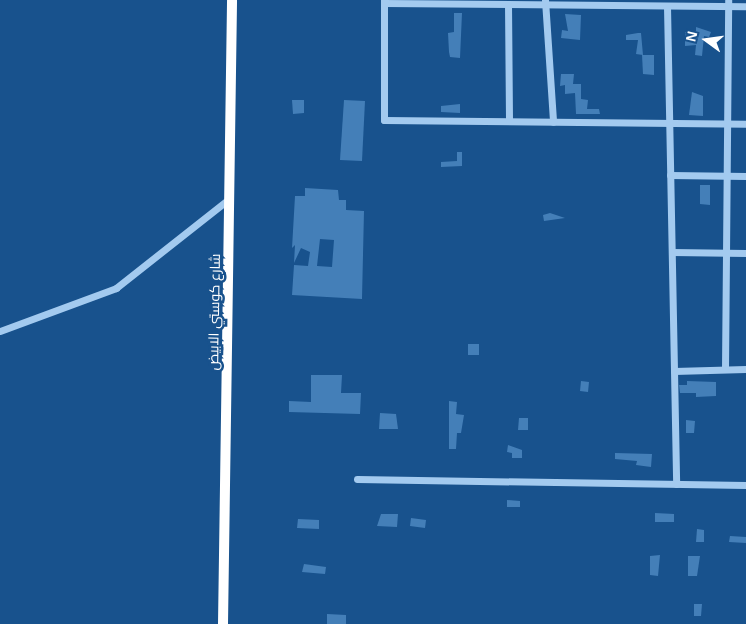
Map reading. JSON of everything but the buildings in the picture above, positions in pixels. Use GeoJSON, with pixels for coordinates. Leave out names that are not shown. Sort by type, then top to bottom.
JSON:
{"type":"FeatureCollection","features":[{"type":"Feature","properties":{"kind":"highway","name":"شارع كوستي الابيض"},"geometry":{"type":"LineString","coordinates":[[223,624],[232,0]]}},
{"type":"Feature","properties":{"kind":"street"},"geometry":{"type":"LineString","coordinates":[[746,6],[728,3],[678,3],[667,6],[545,2],[508,4],[490,2],[384,2],[384,120],[746,124]]}},
{"type":"Feature","properties":{"kind":"street"},"geometry":{"type":"LineString","coordinates":[[545,2],[553,122]]}},
{"type":"Feature","properties":{"kind":"street"},"geometry":{"type":"LineString","coordinates":[[725,369],[725,176],[728,3]]}},
{"type":"Feature","properties":{"kind":"street"},"geometry":{"type":"LineString","coordinates":[[508,4],[509,121]]}},
{"type":"Feature","properties":{"kind":"street"},"geometry":{"type":"LineString","coordinates":[[667,6],[676,484]]}},
{"type":"Feature","properties":{"kind":"street"},"geometry":{"type":"LineString","coordinates":[[670,176],[746,176]]}},
{"type":"Feature","properties":{"kind":"street"},"geometry":{"type":"LineString","coordinates":[[0,331],[116,288],[230,198]]}},
{"type":"Feature","properties":{"kind":"street"},"geometry":{"type":"LineString","coordinates":[[672,252],[746,253]]}},
{"type":"Feature","properties":{"kind":"street"},"geometry":{"type":"LineString","coordinates":[[674,371],[746,368]]}},
{"type":"Feature","properties":{"kind":"street"},"geometry":{"type":"LineString","coordinates":[[357,479],[746,485]]}}]}
